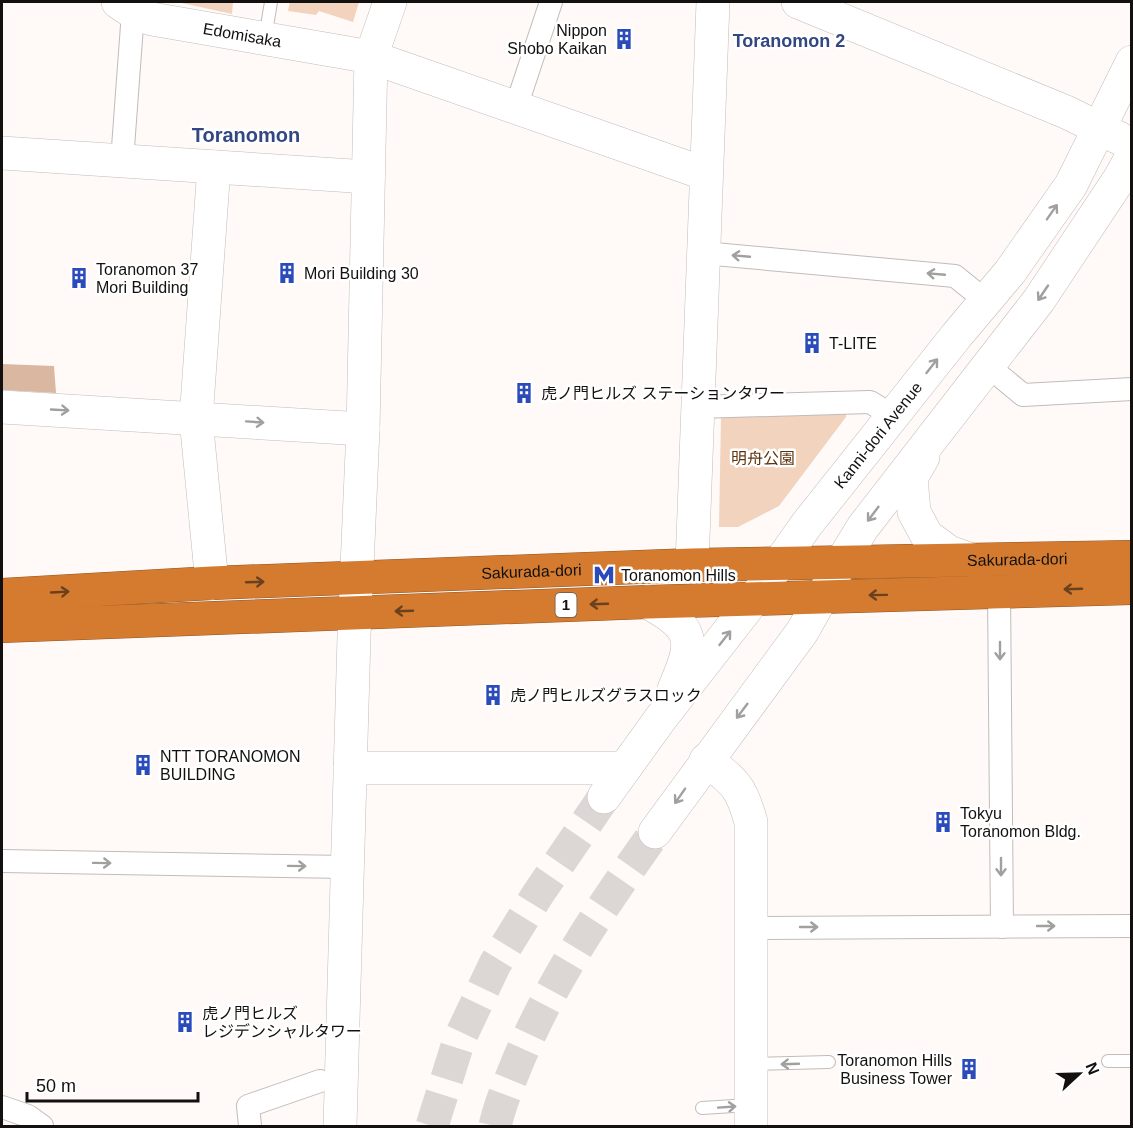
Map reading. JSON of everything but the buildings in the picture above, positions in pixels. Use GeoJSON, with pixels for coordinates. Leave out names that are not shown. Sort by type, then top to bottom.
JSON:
{"type":"FeatureCollection","features":[{"type":"Feature","properties":{"kind":"highway","name":"Sakurada-dori"},"geometry":{"type":"LineString","coordinates":[[2,595],[212,583],[692,565],[1131,557]]}},
{"type":"Feature","properties":{"kind":"highway","name":"Sakurada-dori"},"geometry":{"type":"LineString","coordinates":[[2,626],[647,602],[1131,588]]}},
{"type":"Feature","properties":{"kind":"street"},"geometry":{"type":"LineString","coordinates":[[340,1126],[350,768],[363,429],[371,57],[390,2]]}},
{"type":"Feature","properties":{"kind":"street"},"geometry":{"type":"LineString","coordinates":[[516,107],[551,2]]}},
{"type":"Feature","properties":{"kind":"street"},"geometry":{"type":"LineString","coordinates":[[692,565],[714,2]]}},
{"type":"Feature","properties":{"kind":"street"},"geometry":{"type":"LineString","coordinates":[[798,2],[1066,112],[1131,144]]}},
{"type":"Feature","properties":{"kind":"street","name":"Edomisaka"},"geometry":{"type":"LineString","coordinates":[[126,7],[152,19],[371,57],[706,174]]}},
{"type":"Feature","properties":{"kind":"street"},"geometry":{"type":"LineString","coordinates":[[122,161],[126,7]]}},
{"type":"Feature","properties":{"kind":"street","name":"Kanni-dori Avenue"},"geometry":{"type":"LineString","coordinates":[[604,797],[661,718],[754,599],[807,524],[1010,272],[1071,185],[1131,62]]}},
{"type":"Feature","properties":{"kind":"street"},"geometry":{"type":"LineString","coordinates":[[2,153],[368,177]]}},
{"type":"Feature","properties":{"kind":"street"},"geometry":{"type":"LineString","coordinates":[[655,832],[802,632],[863,527],[1039,300],[1120,178],[1131,156]]}},
{"type":"Feature","properties":{"kind":"street"},"geometry":{"type":"LineString","coordinates":[[212,583],[196,418],[214,167]]}},
{"type":"Feature","properties":{"kind":"street"},"geometry":{"type":"LineString","coordinates":[[703,253],[955,276],[986,300]]}},
{"type":"Feature","properties":{"kind":"street"},"geometry":{"type":"LineString","coordinates":[[988,366],[1023,395],[1131,389]]}},
{"type":"Feature","properties":{"kind":"street"},"geometry":{"type":"LineString","coordinates":[[697,407],[870,402],[892,416]]}},
{"type":"Feature","properties":{"kind":"street"},"geometry":{"type":"LineString","coordinates":[[2,407],[363,429]]}},
{"type":"Feature","properties":{"kind":"street"},"geometry":{"type":"LineString","coordinates":[[943,422],[911,478],[914,512],[927,536],[949,552],[972,560]]}},
{"type":"Feature","properties":{"kind":"street"},"geometry":{"type":"LineString","coordinates":[[999,592],[1002,927]]}},
{"type":"Feature","properties":{"kind":"street"},"geometry":{"type":"LineString","coordinates":[[647,602],[681,624],[689,647],[687,658],[661,718]]}},
{"type":"Feature","properties":{"kind":"street"},"geometry":{"type":"LineString","coordinates":[[706,760],[728,777],[743,795],[751,822],[751,1116]]}},
{"type":"Feature","properties":{"kind":"street"},"geometry":{"type":"LineString","coordinates":[[350,768],[625,768]]}},
{"type":"Feature","properties":{"kind":"street"},"geometry":{"type":"LineString","coordinates":[[2,861],[347,867]]}},
{"type":"Feature","properties":{"kind":"street"},"geometry":{"type":"LineString","coordinates":[[751,928],[1131,926]]}},
{"type":"Feature","properties":{"kind":"street"},"geometry":{"type":"LineString","coordinates":[[250,1126],[248,1106],[320,1081]]}},
{"type":"Feature","properties":{"kind":"street"},"geometry":{"type":"LineString","coordinates":[[2,1107],[28,1116],[42,1126]]}},
{"type":"Feature","properties":{"kind":"lane"},"geometry":{"type":"LineString","coordinates":[[265,38],[271,2]]}},
{"type":"Feature","properties":{"kind":"lane"},"geometry":{"type":"LineString","coordinates":[[1108,1061],[1131,1061]]}},
{"type":"Feature","properties":{"kind":"lane"},"geometry":{"type":"LineString","coordinates":[[751,1064],[829,1062]]}},
{"type":"Feature","properties":{"kind":"lane"},"geometry":{"type":"LineString","coordinates":[[702,1108],[751,1116]]}},
{"type":"Feature","properties":{"kind":"green space"},"geometry":{"type":"Polygon","coordinates":[[[177,2],[233,2],[232,14],[177,2]]]}},
{"type":"Feature","properties":{"kind":"green space"},"geometry":{"type":"Polygon","coordinates":[[[290,2],[359,2],[353,22],[319,11],[316,15],[288,11],[290,2]]]}},
{"type":"Feature","properties":{"kind":"green space","name":"明舟公園"},"geometry":{"type":"Polygon","coordinates":[[[846,413],[846,417],[779,506],[738,527],[719,527],[721,417],[846,413]]]}},
{"type":"Feature","properties":{"kind":"shaded area"},"geometry":{"type":"Polygon","coordinates":[[[2,364],[54,366],[56,393],[2,390],[2,364]]]}},
{"type":"Feature","properties":{"kind":"tunnel"},"geometry":{"type":"LineString","coordinates":[[432,1126],[459,1040],[495,964],[538,894],[604,797]]}},
{"type":"Feature","properties":{"kind":"tunnel"},"geometry":{"type":"LineString","coordinates":[[495,1126],[518,1061],[547,1000],[580,943],[655,832]]}},
{"type":"Feature","properties":{"kind":"place","name":"Nippon Shobo Kaikan"},"geometry":{"type":"Point","coordinates":[624,39]}},
{"type":"Feature","properties":{"kind":"place","name":"Mori Building 30"},"geometry":{"type":"Point","coordinates":[287,273]}},
{"type":"Feature","properties":{"kind":"place","name":"Toranomon 37 Mori Building"},"geometry":{"type":"Point","coordinates":[79,278]}},
{"type":"Feature","properties":{"kind":"place","name":"T-LITE"},"geometry":{"type":"Point","coordinates":[812,343]}},
{"type":"Feature","properties":{"kind":"place","name":"虎ノ門ヒルズ ステーションタワー"},"geometry":{"type":"Point","coordinates":[524,393]}},
{"type":"Feature","properties":{"kind":"place","name":"Toranomon Hills"},"geometry":{"type":"Point","coordinates":[604,575]}},
{"type":"Feature","properties":{"kind":"place","name":"虎ノ門ヒルズグラスロック"},"geometry":{"type":"Point","coordinates":[493,695]}},
{"type":"Feature","properties":{"kind":"place","name":"NTT TORANOMON BUILDING"},"geometry":{"type":"Point","coordinates":[143,765]}},
{"type":"Feature","properties":{"kind":"place","name":"Tokyu Toranomon Bldg."},"geometry":{"type":"Point","coordinates":[943,822]}},
{"type":"Feature","properties":{"kind":"place","name":"虎ノ門ヒルズ レジデンシャルタワー"},"geometry":{"type":"Point","coordinates":[185,1022]}},
{"type":"Feature","properties":{"kind":"place","name":"Toranomon Hills Business Tower"},"geometry":{"type":"Point","coordinates":[969,1069]}},
{"type":"Feature","properties":{"kind":"district","name":"Toranomon 2"},"geometry":{"type":"Point","coordinates":[789,41]}},
{"type":"Feature","properties":{"kind":"district","name":"Toranomon"},"geometry":{"type":"Point","coordinates":[246,135]}}]}
